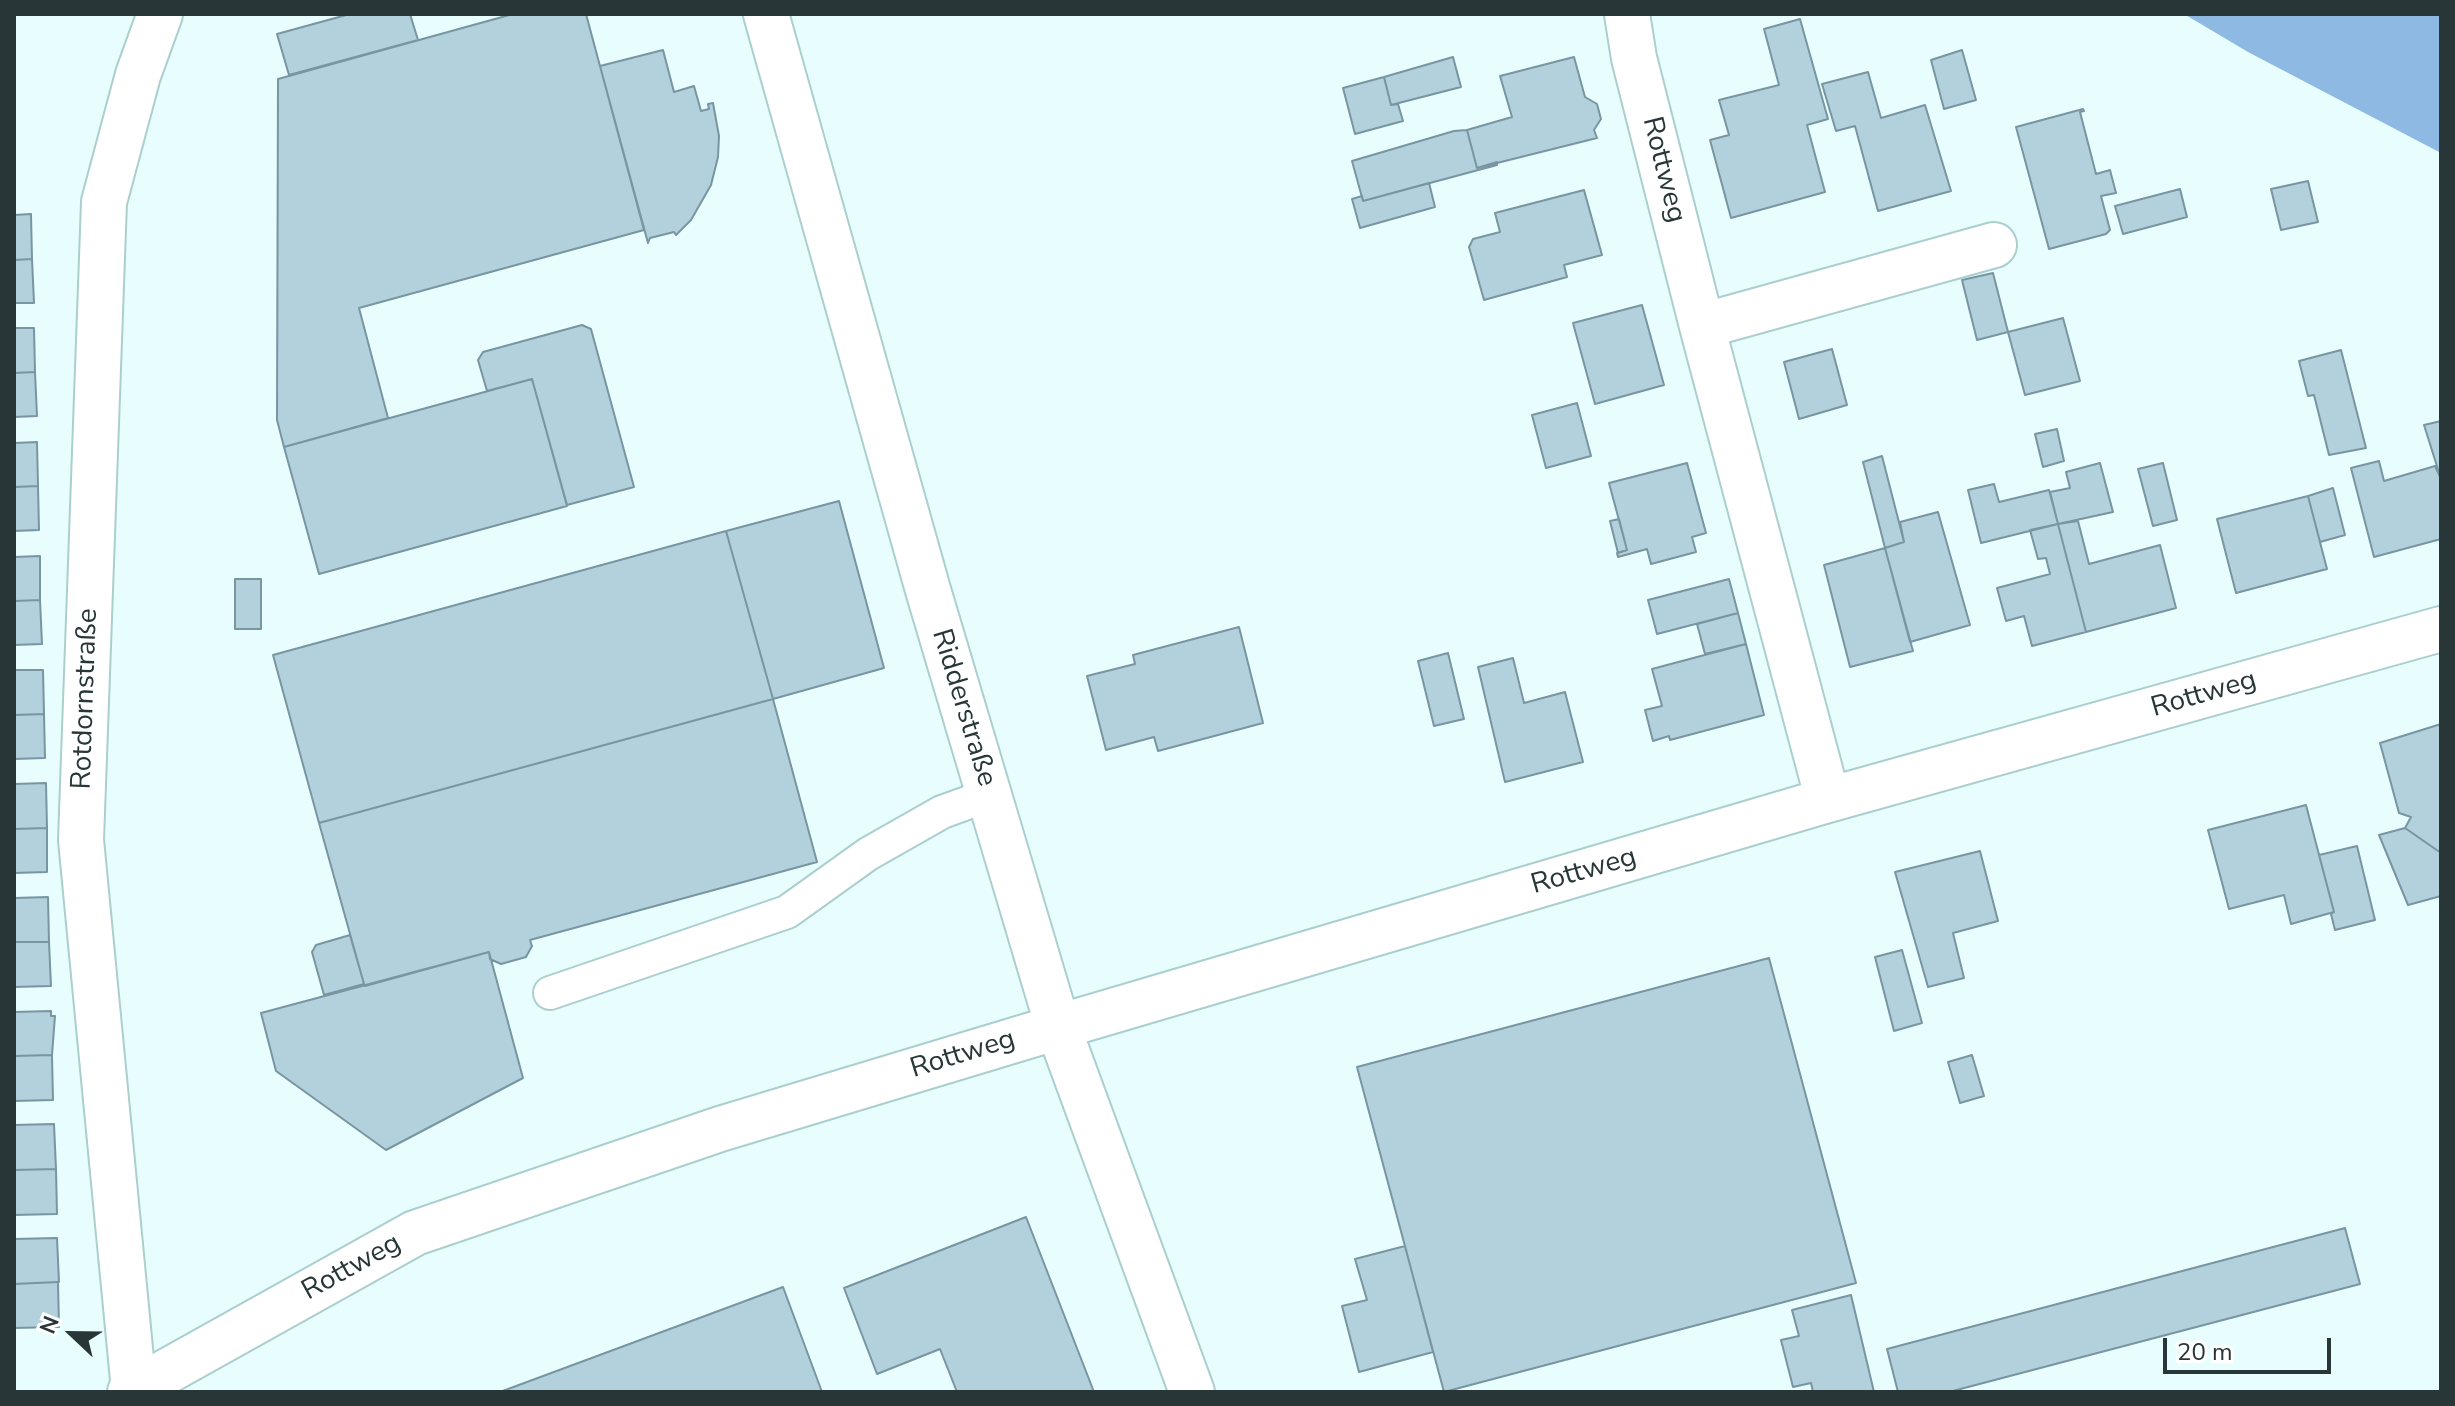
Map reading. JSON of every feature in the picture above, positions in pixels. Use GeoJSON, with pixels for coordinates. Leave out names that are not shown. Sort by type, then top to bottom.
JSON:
{"type":"FeatureCollection","features":[{"type":"Feature","properties":{"kind":"street","name":"Rotdornstraße"},"geometry":{"type":"LineString","coordinates":[[132,1391],[81,840],[104,202],[138,75],[160,14]]}},
{"type":"Feature","properties":{"kind":"street","name":"Ridderstraße"},"geometry":{"type":"LineString","coordinates":[[766,14],[919,560],[1058,1027],[1192,1392]]}},
{"type":"Feature","properties":{"kind":"street","name":"Rottweg"},"geometry":{"type":"LineString","coordinates":[[1627,14],[1634,58],[1702,326],[1828,800]]}},
{"type":"Feature","properties":{"kind":"street"},"geometry":{"type":"LineString","coordinates":[[1702,326],[1994,245]]}},
{"type":"Feature","properties":{"kind":"street","name":"Rottweg"},"geometry":{"type":"LineString","coordinates":[[132,1391],[415,1233],[720,1129],[1828,800],[2441,629]]}},
{"type":"Feature","properties":{"kind":"lane"},"geometry":{"type":"LineString","coordinates":[[550,993],[787,912],[868,854],[942,812],[989,795]]}},
{"type":"Feature","properties":{"kind":"water"},"geometry":{"type":"Polygon","coordinates":[[[2184,14],[2441,14],[2441,153],[2248,52],[2184,14]]]}},
{"type":"Feature","properties":{"kind":"building"},"geometry":{"type":"Polygon","coordinates":[[[350,14],[410,14],[418,40],[289,75],[277,34],[350,14]]]}},
{"type":"Feature","properties":{"kind":"building"},"geometry":{"type":"Polygon","coordinates":[[[513,14],[586,14],[644,230],[359,308],[388,418],[284,447],[277,420],[278,79],[513,14]]]}},
{"type":"Feature","properties":{"kind":"building"},"geometry":{"type":"Polygon","coordinates":[[[1800,19],[1828,119],[1807,125],[1825,192],[1731,218],[1710,140],[1729,135],[1719,100],[1779,85],[1764,29],[1800,19]]]}},
{"type":"Feature","properties":{"kind":"building"},"geometry":{"type":"Polygon","coordinates":[[[663,50],[674,92],[694,86],[701,111],[709,109],[708,104],[713,103],[719,136],[718,157],[711,185],[691,220],[676,235],[674,232],[650,238],[648,243],[600,66],[663,50]]]}},
{"type":"Feature","properties":{"kind":"building"},"geometry":{"type":"Polygon","coordinates":[[[1962,50],[1976,100],[1944,109],[1931,60],[1962,50]]]}},
{"type":"Feature","properties":{"kind":"building"},"geometry":{"type":"Polygon","coordinates":[[[1453,57],[1461,87],[1391,105],[1384,77],[1453,57]]]}},
{"type":"Feature","properties":{"kind":"building"},"geometry":{"type":"Polygon","coordinates":[[[1574,57],[1585,97],[1597,104],[1601,119],[1594,130],[1597,138],[1477,168],[1467,130],[1512,117],[1500,76],[1574,57]]]}},
{"type":"Feature","properties":{"kind":"building"},"geometry":{"type":"Polygon","coordinates":[[[1868,72],[1881,118],[1925,105],[1951,191],[1878,211],[1855,126],[1836,131],[1822,84],[1868,72]]]}},
{"type":"Feature","properties":{"kind":"building"},"geometry":{"type":"Polygon","coordinates":[[[1384,77],[1391,105],[1398,104],[1403,121],[1355,134],[1343,88],[1384,77]]]}},
{"type":"Feature","properties":{"kind":"building"},"geometry":{"type":"Polygon","coordinates":[[[2083,109],[2080,112],[2096,174],[2110,170],[2116,193],[2101,196],[2110,230],[2106,234],[2049,249],[2016,127],[2083,109]]]}},
{"type":"Feature","properties":{"kind":"building"},"geometry":{"type":"Polygon","coordinates":[[[1467,130],[1477,168],[1497,162],[1497,165],[1363,201],[1352,161],[1454,131],[1467,130]]]}},
{"type":"Feature","properties":{"kind":"building"},"geometry":{"type":"Polygon","coordinates":[[[2308,181],[2318,222],[2281,230],[2271,189],[2308,181]]]}},
{"type":"Feature","properties":{"kind":"building"},"geometry":{"type":"Polygon","coordinates":[[[1429,183],[1435,207],[1360,228],[1352,199],[1362,196],[1363,201],[1429,183]]]}},
{"type":"Feature","properties":{"kind":"building"},"geometry":{"type":"Polygon","coordinates":[[[2180,189],[2187,217],[2123,234],[2115,206],[2180,189]]]}},
{"type":"Feature","properties":{"kind":"building"},"geometry":{"type":"Polygon","coordinates":[[[1584,190],[1602,255],[1564,265],[1567,277],[1484,300],[1469,247],[1473,239],[1500,232],[1495,213],[1584,190]]]}},
{"type":"Feature","properties":{"kind":"building"},"geometry":{"type":"Polygon","coordinates":[[[31,214],[32,259],[14,260],[14,215],[31,214]]]}},
{"type":"Feature","properties":{"kind":"building"},"geometry":{"type":"Polygon","coordinates":[[[32,259],[34,303],[14,303],[14,260],[32,259]]]}},
{"type":"Feature","properties":{"kind":"building"},"geometry":{"type":"Polygon","coordinates":[[[1993,273],[2008,332],[1977,340],[1962,280],[1993,273]]]}},
{"type":"Feature","properties":{"kind":"building"},"geometry":{"type":"Polygon","coordinates":[[[1642,305],[1664,385],[1595,404],[1573,323],[1642,305]]]}},
{"type":"Feature","properties":{"kind":"building"},"geometry":{"type":"Polygon","coordinates":[[[2063,318],[2080,381],[2025,395],[2008,332],[2063,318]]]}},
{"type":"Feature","properties":{"kind":"building"},"geometry":{"type":"Polygon","coordinates":[[[582,325],[591,329],[634,487],[567,505],[532,379],[487,391],[478,360],[483,352],[582,325]]]}},
{"type":"Feature","properties":{"kind":"building"},"geometry":{"type":"Polygon","coordinates":[[[14,328],[34,328],[35,372],[14,373],[14,328]]]}},
{"type":"Feature","properties":{"kind":"building"},"geometry":{"type":"Polygon","coordinates":[[[1832,349],[1847,405],[1799,419],[1784,362],[1832,349]]]}},
{"type":"Feature","properties":{"kind":"building"},"geometry":{"type":"Polygon","coordinates":[[[2341,350],[2366,448],[2329,455],[2314,395],[2308,396],[2299,361],[2341,350]]]}},
{"type":"Feature","properties":{"kind":"building"},"geometry":{"type":"Polygon","coordinates":[[[35,372],[37,416],[14,417],[14,373],[35,372]]]}},
{"type":"Feature","properties":{"kind":"building"},"geometry":{"type":"Polygon","coordinates":[[[532,379],[567,506],[319,574],[284,447],[532,379]]]}},
{"type":"Feature","properties":{"kind":"building"},"geometry":{"type":"Polygon","coordinates":[[[1577,403],[1591,456],[1546,468],[1532,415],[1577,403]]]}},
{"type":"Feature","properties":{"kind":"building"},"geometry":{"type":"Polygon","coordinates":[[[2441,421],[2441,479],[2424,425],[2441,421]]]}},
{"type":"Feature","properties":{"kind":"building"},"geometry":{"type":"Polygon","coordinates":[[[2057,429],[2064,461],[2043,467],[2035,434],[2057,429]]]}},
{"type":"Feature","properties":{"kind":"building"},"geometry":{"type":"Polygon","coordinates":[[[37,442],[38,486],[14,487],[14,443],[37,442]]]}},
{"type":"Feature","properties":{"kind":"building"},"geometry":{"type":"Polygon","coordinates":[[[1882,456],[1904,542],[1885,548],[1863,462],[1882,456]]]}},
{"type":"Feature","properties":{"kind":"building"},"geometry":{"type":"Polygon","coordinates":[[[2379,461],[2384,481],[2435,466],[2441,479],[2441,539],[2374,557],[2351,468],[2379,461]]]}},
{"type":"Feature","properties":{"kind":"building"},"geometry":{"type":"Polygon","coordinates":[[[1687,463],[1706,533],[1692,537],[1696,552],[1651,564],[1647,549],[1618,557],[1617,553],[1627,550],[1609,483],[1687,463]]]}},
{"type":"Feature","properties":{"kind":"building"},"geometry":{"type":"Polygon","coordinates":[[[2100,463],[2113,512],[2058,524],[2050,492],[2070,488],[2066,472],[2100,463]]]}},
{"type":"Feature","properties":{"kind":"building"},"geometry":{"type":"Polygon","coordinates":[[[2163,463],[2177,520],[2153,526],[2138,469],[2163,463]]]}},
{"type":"Feature","properties":{"kind":"building"},"geometry":{"type":"Polygon","coordinates":[[[1994,484],[1999,502],[2049,490],[2058,524],[1981,543],[1968,490],[1994,484]]]}},
{"type":"Feature","properties":{"kind":"building"},"geometry":{"type":"Polygon","coordinates":[[[38,486],[39,530],[14,531],[14,487],[38,486]]]}},
{"type":"Feature","properties":{"kind":"building"},"geometry":{"type":"Polygon","coordinates":[[[2333,488],[2345,535],[2320,542],[2308,496],[2333,488]]]}},
{"type":"Feature","properties":{"kind":"building"},"geometry":{"type":"Polygon","coordinates":[[[2308,496],[2327,569],[2236,593],[2217,519],[2308,496]]]}},
{"type":"Feature","properties":{"kind":"building"},"geometry":{"type":"Polygon","coordinates":[[[839,501],[884,668],[773,699],[726,531],[839,501]]]}},
{"type":"Feature","properties":{"kind":"building"},"geometry":{"type":"Polygon","coordinates":[[[1938,512],[1970,625],[1910,642],[1885,548],[1904,542],[1900,522],[1938,512]]]}},
{"type":"Feature","properties":{"kind":"building"},"geometry":{"type":"Polygon","coordinates":[[[1619,519],[1627,550],[1618,553],[1610,521],[1619,519]]]}},
{"type":"Feature","properties":{"kind":"building"},"geometry":{"type":"Polygon","coordinates":[[[2078,521],[2089,564],[2160,545],[2176,608],[2086,632],[2058,524],[2078,521]]]}},
{"type":"Feature","properties":{"kind":"building"},"geometry":{"type":"Polygon","coordinates":[[[2058,524],[2086,632],[2032,646],[2024,616],[2006,621],[1997,588],[2050,574],[2046,558],[2038,559],[2030,530],[2058,524]]]}},
{"type":"Feature","properties":{"kind":"building"},"geometry":{"type":"Polygon","coordinates":[[[726,531],[773,699],[319,823],[273,655],[726,531]]]}},
{"type":"Feature","properties":{"kind":"building"},"geometry":{"type":"Polygon","coordinates":[[[1885,548],[1913,651],[1850,667],[1824,565],[1885,548]]]}},
{"type":"Feature","properties":{"kind":"building"},"geometry":{"type":"Polygon","coordinates":[[[40,556],[40,600],[14,601],[14,557],[40,556]]]}},
{"type":"Feature","properties":{"kind":"building"},"geometry":{"type":"Polygon","coordinates":[[[235,579],[261,579],[261,629],[235,629],[235,579]]]}},
{"type":"Feature","properties":{"kind":"building"},"geometry":{"type":"Polygon","coordinates":[[[1729,579],[1738,613],[1657,634],[1648,600],[1729,579]]]}},
{"type":"Feature","properties":{"kind":"building"},"geometry":{"type":"Polygon","coordinates":[[[40,600],[42,644],[14,645],[14,601],[40,600]]]}},
{"type":"Feature","properties":{"kind":"building"},"geometry":{"type":"Polygon","coordinates":[[[1738,613],[1746,644],[1705,654],[1697,624],[1738,613]]]}},
{"type":"Feature","properties":{"kind":"building"},"geometry":{"type":"Polygon","coordinates":[[[1239,627],[1263,723],[1158,751],[1154,737],[1106,750],[1087,676],[1135,664],[1133,655],[1239,627]]]}},
{"type":"Feature","properties":{"kind":"building"},"geometry":{"type":"Polygon","coordinates":[[[1746,644],[1764,715],[1670,740],[1669,736],[1653,741],[1645,710],[1662,706],[1652,669],[1746,644]]]}},
{"type":"Feature","properties":{"kind":"building"},"geometry":{"type":"Polygon","coordinates":[[[1448,653],[1464,719],[1434,726],[1418,661],[1448,653]]]}},
{"type":"Feature","properties":{"kind":"building"},"geometry":{"type":"Polygon","coordinates":[[[1513,658],[1524,703],[1565,692],[1583,762],[1505,782],[1478,667],[1513,658]]]}},
{"type":"Feature","properties":{"kind":"building"},"geometry":{"type":"Polygon","coordinates":[[[14,670],[43,670],[44,714],[14,715],[14,670]]]}},
{"type":"Feature","properties":{"kind":"building"},"geometry":{"type":"Polygon","coordinates":[[[773,699],[817,862],[530,940],[532,946],[526,957],[501,964],[490,959],[489,952],[365,986],[319,823],[773,699]]]}},
{"type":"Feature","properties":{"kind":"building"},"geometry":{"type":"Polygon","coordinates":[[[44,714],[45,758],[14,759],[14,715],[44,714]]]}},
{"type":"Feature","properties":{"kind":"building"},"geometry":{"type":"Polygon","coordinates":[[[2441,724],[2441,853],[2405,828],[2411,817],[2399,813],[2380,743],[2441,724]]]}},
{"type":"Feature","properties":{"kind":"building"},"geometry":{"type":"Polygon","coordinates":[[[46,783],[47,828],[14,829],[14,784],[46,783]]]}},
{"type":"Feature","properties":{"kind":"building"},"geometry":{"type":"Polygon","coordinates":[[[2306,805],[2334,912],[2291,924],[2284,895],[2229,909],[2208,830],[2306,805]]]}},
{"type":"Feature","properties":{"kind":"building"},"geometry":{"type":"Polygon","coordinates":[[[47,828],[47,872],[14,873],[14,829],[47,828]]]}},
{"type":"Feature","properties":{"kind":"building"},"geometry":{"type":"Polygon","coordinates":[[[2405,828],[2441,853],[2441,896],[2408,905],[2379,835],[2405,828]]]}},
{"type":"Feature","properties":{"kind":"building"},"geometry":{"type":"Polygon","coordinates":[[[2357,846],[2375,920],[2335,930],[2331,914],[2334,912],[2319,855],[2357,846]]]}},
{"type":"Feature","properties":{"kind":"building"},"geometry":{"type":"Polygon","coordinates":[[[1980,851],[1998,921],[1953,933],[1964,978],[1928,987],[1895,872],[1980,851]]]}},
{"type":"Feature","properties":{"kind":"building"},"geometry":{"type":"Polygon","coordinates":[[[48,897],[49,942],[14,942],[14,898],[48,897]]]}},
{"type":"Feature","properties":{"kind":"building"},"geometry":{"type":"Polygon","coordinates":[[[350,935],[364,984],[324,995],[312,952],[316,945],[350,935]]]}},
{"type":"Feature","properties":{"kind":"building"},"geometry":{"type":"Polygon","coordinates":[[[14,942],[49,942],[51,986],[14,987],[14,942]]]}},
{"type":"Feature","properties":{"kind":"building"},"geometry":{"type":"Polygon","coordinates":[[[1902,950],[1922,1023],[1894,1031],[1875,957],[1902,950]]]}},
{"type":"Feature","properties":{"kind":"building"},"geometry":{"type":"Polygon","coordinates":[[[489,952],[523,1078],[386,1150],[276,1071],[261,1013],[489,952]]]}},
{"type":"Feature","properties":{"kind":"building"},"geometry":{"type":"Polygon","coordinates":[[[1769,958],[1856,1283],[1444,1392],[1357,1067],[1769,958]]]}},
{"type":"Feature","properties":{"kind":"building"},"geometry":{"type":"Polygon","coordinates":[[[51,1011],[51,1016],[55,1016],[52,1055],[14,1056],[14,1012],[51,1011]]]}},
{"type":"Feature","properties":{"kind":"building"},"geometry":{"type":"Polygon","coordinates":[[[52,1055],[53,1100],[14,1101],[14,1056],[52,1055]]]}},
{"type":"Feature","properties":{"kind":"building"},"geometry":{"type":"Polygon","coordinates":[[[1972,1055],[1984,1096],[1960,1103],[1948,1062],[1972,1055]]]}},
{"type":"Feature","properties":{"kind":"building"},"geometry":{"type":"Polygon","coordinates":[[[54,1124],[56,1169],[14,1170],[14,1125],[54,1124]]]}},
{"type":"Feature","properties":{"kind":"building"},"geometry":{"type":"Polygon","coordinates":[[[56,1169],[57,1214],[14,1215],[14,1170],[56,1169]]]}},
{"type":"Feature","properties":{"kind":"building"},"geometry":{"type":"Polygon","coordinates":[[[1026,1217],[1094,1392],[957,1392],[940,1349],[877,1374],[844,1288],[1026,1217]]]}},
{"type":"Feature","properties":{"kind":"building"},"geometry":{"type":"Polygon","coordinates":[[[2345,1228],[2360,1284],[1949,1392],[1898,1392],[1887,1349],[2345,1228]]]}},
{"type":"Feature","properties":{"kind":"building"},"geometry":{"type":"Polygon","coordinates":[[[57,1238],[59,1282],[14,1284],[14,1239],[57,1238]]]}},
{"type":"Feature","properties":{"kind":"building"},"geometry":{"type":"Polygon","coordinates":[[[1405,1246],[1433,1352],[1359,1372],[1342,1306],[1367,1300],[1355,1259],[1405,1246]]]}},
{"type":"Feature","properties":{"kind":"building"},"geometry":{"type":"Polygon","coordinates":[[[58,1282],[59,1327],[14,1328],[14,1284],[58,1282]]]}},
{"type":"Feature","properties":{"kind":"building"},"geometry":{"type":"Polygon","coordinates":[[[783,1287],[822,1392],[500,1392],[783,1287]]]}},
{"type":"Feature","properties":{"kind":"building"},"geometry":{"type":"Polygon","coordinates":[[[1851,1295],[1874,1392],[1813,1392],[1811,1383],[1793,1387],[1781,1340],[1799,1336],[1792,1310],[1851,1295]]]}}]}
